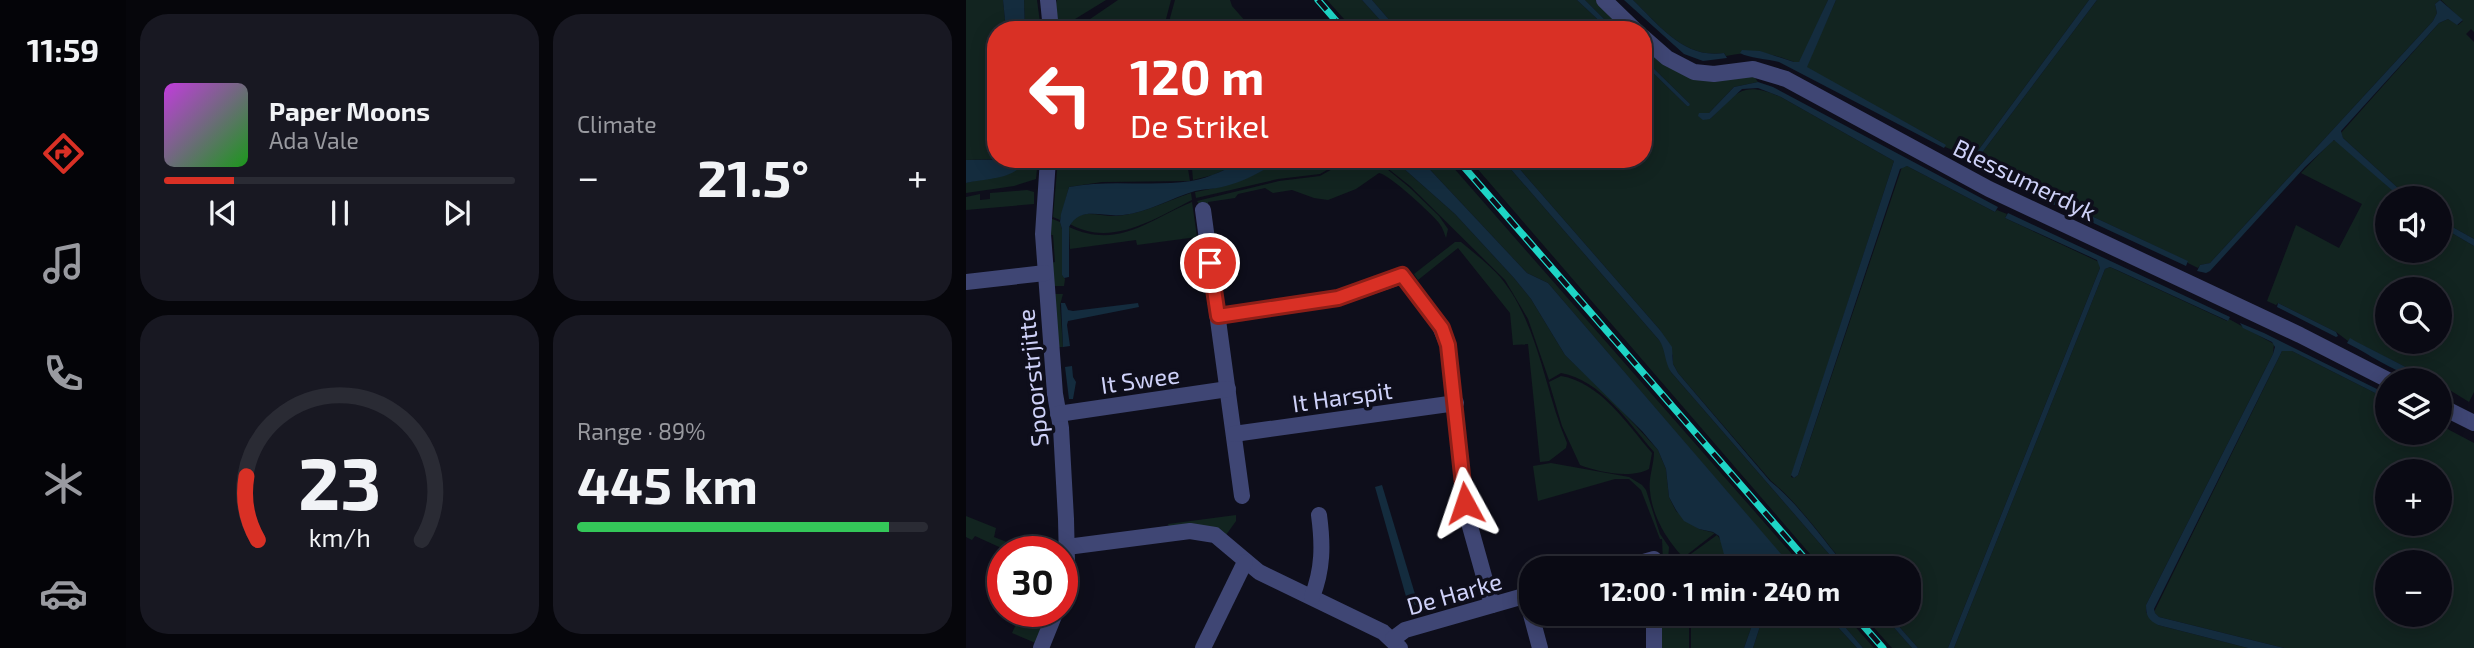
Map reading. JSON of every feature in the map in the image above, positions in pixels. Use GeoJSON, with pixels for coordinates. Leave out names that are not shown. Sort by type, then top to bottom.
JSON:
{"type":"FeatureCollection","features":[{"type":"Feature","properties":{"kind":"street"},"geometry":{"type":"LineString","coordinates":[[1048,0],[1050,21]]}},
{"type":"Feature","properties":{"kind":"street"},"geometry":{"type":"LineString","coordinates":[[1604,0],[1626,21]]}},
{"type":"Feature","properties":{"kind":"street","name":"Blessumerdyk"},"geometry":{"type":"LineString","coordinates":[[1652,45],[1667,58],[1694,72],[1714,74],[1753,69],[1786,79],[1989,189],[2300,335],[2375,373]]}},
{"type":"Feature","properties":{"kind":"street","name":"Spoorstrjitte"},"geometry":{"type":"LineString","coordinates":[[1047,168],[1043,216],[1045,273],[1061,428],[1067,536]]}},
{"type":"Feature","properties":{"kind":"street"},"geometry":{"type":"LineString","coordinates":[[1203,210],[1242,496]]}},
{"type":"Feature","properties":{"kind":"street"},"geometry":{"type":"LineString","coordinates":[[966,282],[1045,273]]}},
{"type":"Feature","properties":{"kind":"street"},"geometry":{"type":"LineString","coordinates":[[1218,316],[1338,298],[1402,275],[1438,322],[1446,337],[1452,362],[1466,512],[1492,605]]}},
{"type":"Feature","properties":{"kind":"street","name":"It Swee"},"geometry":{"type":"LineString","coordinates":[[1058,414],[1227,389]]}},
{"type":"Feature","properties":{"kind":"street","name":"It Harspit"},"geometry":{"type":"LineString","coordinates":[[1234,434],[1456,403]]}},
{"type":"Feature","properties":{"kind":"street"},"geometry":{"type":"LineString","coordinates":[[2452,412],[2474,424]]}},
{"type":"Feature","properties":{"kind":"street"},"geometry":{"type":"LineString","coordinates":[[1312,597],[1319,579],[1323,555],[1319,515]]}},
{"type":"Feature","properties":{"kind":"street"},"geometry":{"type":"LineString","coordinates":[[1078,546],[1197,530],[1215,535],[1259,572],[1312,597],[1396,644]]}},
{"type":"Feature","properties":{"kind":"street"},"geometry":{"type":"LineString","coordinates":[[1203,648],[1245,562]]}},
{"type":"Feature","properties":{"kind":"street","name":"De Harke"},"geometry":{"type":"LineString","coordinates":[[1396,644],[1405,630],[1519,598]]}},
{"type":"Feature","properties":{"kind":"street"},"geometry":{"type":"LineString","coordinates":[[1535,626],[1540,648]]}},
{"type":"Feature","properties":{"kind":"street"},"geometry":{"type":"LineString","coordinates":[[1654,626],[1654,648]]}},
{"type":"Feature","properties":{"kind":"street"},"geometry":{"type":"LineString","coordinates":[[1041,648],[1050,627]]}},
{"type":"Feature","properties":{"kind":"green space"},"geometry":{"type":"Polygon","coordinates":[[[966,0],[1003,0],[1005,21],[987,21],[987,159],[966,160],[966,0]]]}},
{"type":"Feature","properties":{"kind":"green space"},"geometry":{"type":"Polygon","coordinates":[[[1024,0],[1037,0],[1040,21],[1025,21],[1024,0]]]}},
{"type":"Feature","properties":{"kind":"green space"},"geometry":{"type":"Polygon","coordinates":[[[1057,0],[1106,0],[1072,21],[1057,21],[1057,0]]]}},
{"type":"Feature","properties":{"kind":"green space"},"geometry":{"type":"Polygon","coordinates":[[[1118,0],[1171,0],[1166,21],[1087,21],[1118,0]]]}},
{"type":"Feature","properties":{"kind":"green space"},"geometry":{"type":"Polygon","coordinates":[[[1175,0],[1230,0],[1245,21],[1170,21],[1175,0]]]}},
{"type":"Feature","properties":{"kind":"green space"},"geometry":{"type":"Polygon","coordinates":[[[1327,0],[1362,0],[1381,21],[1346,21],[1327,0]]]}},
{"type":"Feature","properties":{"kind":"green space"},"geometry":{"type":"Polygon","coordinates":[[[1372,0],[1577,0],[1599,21],[1390,21],[1372,0]]]}},
{"type":"Feature","properties":{"kind":"green space"},"geometry":{"type":"Polygon","coordinates":[[[1585,0],[1598,0],[1619,21],[1606,21],[1585,0]]]}},
{"type":"Feature","properties":{"kind":"green space"},"geometry":{"type":"Polygon","coordinates":[[[1633,0],[1828,0],[1803,57],[1799,62],[1794,62],[1760,53],[1726,56],[1724,53],[1697,51],[1663,30],[1633,0]]]}},
{"type":"Feature","properties":{"kind":"green space"},"geometry":{"type":"Polygon","coordinates":[[[1836,0],[2089,0],[1974,156],[1970,157],[1945,147],[1941,142],[1809,70],[1806,66],[1836,0]]]}},
{"type":"Feature","properties":{"kind":"green space"},"geometry":{"type":"Polygon","coordinates":[[[2097,0],[2440,0],[2435,4],[2437,13],[2433,21],[2210,263],[2198,268],[1979,163],[1978,158],[2097,0]]]}},
{"type":"Feature","properties":{"kind":"green space"},"geometry":{"type":"Polygon","coordinates":[[[2441,0],[2474,0],[2474,32],[2471,29],[2466,34],[2474,42],[2474,239],[2452,227],[2452,186],[2396,186],[2343,138],[2341,133],[2439,23],[2448,19],[2458,25],[2463,21],[2441,0]]]}},
{"type":"Feature","properties":{"kind":"green space"},"geometry":{"type":"Polygon","coordinates":[[[1652,52],[1665,63],[1753,75],[1758,82],[1734,87],[1709,113],[1700,113],[1710,119],[1734,96],[1749,89],[1757,89],[1781,97],[1894,161],[1791,477],[1798,475],[1902,167],[1907,166],[1995,212],[1997,210],[2007,214],[2005,218],[2099,262],[2100,268],[1948,648],[1918,648],[1899,626],[1921,626],[1921,556],[1837,556],[1678,373],[1660,330],[1519,168],[1652,168],[1652,72],[1687,106],[1690,104],[1652,67],[1652,52]]]}},
{"type":"Feature","properties":{"kind":"green space"},"geometry":{"type":"Polygon","coordinates":[[[2336,140],[2388,186],[2375,186],[2375,263],[2452,263],[2452,233],[2474,246],[2474,392],[2469,402],[2452,391],[2452,368],[2407,368],[2380,354],[2452,354],[2452,277],[2375,277],[2375,352],[2350,339],[2348,341],[2336,332],[2278,303],[2276,305],[2267,301],[2296,225],[2339,248],[2362,204],[2301,173],[2336,140]]]}},
{"type":"Feature","properties":{"kind":"green space"},"geometry":{"type":"Polygon","coordinates":[[[1021,168],[1037,168],[1036,179],[1014,186],[966,193],[966,183],[1021,168]]]}},
{"type":"Feature","properties":{"kind":"green space"},"geometry":{"type":"Polygon","coordinates":[[[1057,168],[1188,169],[1190,181],[1102,182],[1069,187],[1060,220],[1053,217],[1057,168]]]}},
{"type":"Feature","properties":{"kind":"green space"},"geometry":{"type":"Polygon","coordinates":[[[1192,168],[1228,168],[1213,175],[1193,180],[1192,168]]]}},
{"type":"Feature","properties":{"kind":"green space"},"geometry":{"type":"Polygon","coordinates":[[[1266,168],[1330,168],[1320,174],[1278,179],[1196,198],[1195,192],[1240,180],[1266,168]]]}},
{"type":"Feature","properties":{"kind":"green space"},"geometry":{"type":"Polygon","coordinates":[[[1334,168],[1386,168],[1439,216],[1448,229],[1446,238],[1440,225],[1428,211],[1401,187],[1379,173],[1356,189],[1328,200],[1292,190],[1273,193],[1265,188],[1238,194],[1235,198],[1208,202],[1208,206],[1201,207],[1197,201],[1279,181],[1320,176],[1334,168]]]}},
{"type":"Feature","properties":{"kind":"green space"},"geometry":{"type":"Polygon","coordinates":[[[1387,168],[1403,168],[1455,214],[1531,299],[1565,355],[1615,403],[1658,450],[1666,469],[1669,497],[1676,511],[1699,529],[1715,533],[1688,554],[1682,556],[1665,534],[1651,500],[1654,452],[1613,404],[1589,384],[1561,373],[1549,380],[1528,319],[1505,280],[1410,186],[1387,168]]]}},
{"type":"Feature","properties":{"kind":"green space"},"geometry":{"type":"Polygon","coordinates":[[[1428,168],[1454,168],[1794,556],[1782,556],[1548,283],[1527,273],[1428,168]]]}},
{"type":"Feature","properties":{"kind":"green space"},"geometry":{"type":"Polygon","coordinates":[[[1477,168],[1510,168],[1659,340],[1664,347],[1671,372],[1831,556],[1812,556],[1477,168]]]}},
{"type":"Feature","properties":{"kind":"green space"},"geometry":{"type":"Polygon","coordinates":[[[1027,190],[1034,192],[1034,204],[966,210],[966,197],[980,194],[980,200],[990,199],[990,193],[1027,190]]]}},
{"type":"Feature","properties":{"kind":"green space"},"geometry":{"type":"Polygon","coordinates":[[[1191,193],[1192,200],[1133,228],[1101,233],[1086,231],[1070,224],[1085,214],[1126,215],[1191,193]]]}},
{"type":"Feature","properties":{"kind":"green space"},"geometry":{"type":"Polygon","coordinates":[[[1192,202],[1197,237],[1137,245],[1136,240],[1070,249],[1069,227],[1087,233],[1119,234],[1134,230],[1192,202]]]}},
{"type":"Feature","properties":{"kind":"green space"},"geometry":{"type":"Polygon","coordinates":[[[1050,218],[1060,222],[1062,229],[1064,286],[1052,286],[1051,263],[1055,262],[1053,235],[1049,235],[1050,218]]]}},
{"type":"Feature","properties":{"kind":"green space"},"geometry":{"type":"Polygon","coordinates":[[[1455,242],[1461,242],[1497,273],[1514,296],[1524,316],[1567,443],[1566,448],[1549,461],[1540,462],[1528,344],[1513,345],[1510,313],[1458,248],[1418,280],[1414,274],[1455,242]]]}},
{"type":"Feature","properties":{"kind":"green space"},"geometry":{"type":"Polygon","coordinates":[[[2110,267],[2227,321],[2229,319],[2274,344],[2273,354],[2146,605],[2146,612],[2158,625],[2248,648],[1954,648],[2105,269],[2110,267]]]}},
{"type":"Feature","properties":{"kind":"green space"},"geometry":{"type":"Polygon","coordinates":[[[1053,294],[1063,294],[1060,305],[1063,347],[1057,347],[1053,294]]]}},
{"type":"Feature","properties":{"kind":"green space"},"geometry":{"type":"Polygon","coordinates":[[[2282,351],[2292,351],[2375,393],[2375,445],[2452,445],[2452,431],[2474,443],[2474,648],[2284,648],[2159,617],[2154,612],[2282,351]]]}},
{"type":"Feature","properties":{"kind":"green space"},"geometry":{"type":"Polygon","coordinates":[[[1561,376],[1588,387],[1612,406],[1652,453],[1649,469],[1624,474],[1580,465],[1562,426],[1549,382],[1561,376]]]}},
{"type":"Feature","properties":{"kind":"green space"},"geometry":{"type":"Polygon","coordinates":[[[1551,463],[1629,477],[1642,485],[1660,534],[1669,547],[1668,556],[1663,556],[1662,539],[1641,490],[1629,479],[1615,479],[1538,501],[1533,466],[1551,463]]]}},
{"type":"Feature","properties":{"kind":"green space"},"geometry":{"type":"Polygon","coordinates":[[[1236,515],[1236,521],[1226,535],[1205,526],[1169,527],[1168,524],[1236,515]]]}},
{"type":"Feature","properties":{"kind":"green space"},"geometry":{"type":"Polygon","coordinates":[[[966,516],[996,528],[994,536],[987,536],[987,541],[975,536],[972,540],[966,537],[966,516]]]}},
{"type":"Feature","properties":{"kind":"green space"},"geometry":{"type":"Polygon","coordinates":[[[1717,535],[1726,556],[1688,556],[1717,535]]]}},
{"type":"Feature","properties":{"kind":"green space"},"geometry":{"type":"Polygon","coordinates":[[[1660,626],[1689,626],[1689,648],[1659,648],[1660,626]]]}},
{"type":"Feature","properties":{"kind":"green space"},"geometry":{"type":"Polygon","coordinates":[[[1691,626],[1752,626],[1744,648],[1691,648],[1691,626]]]}},
{"type":"Feature","properties":{"kind":"green space"},"geometry":{"type":"Polygon","coordinates":[[[1760,626],[1837,626],[1857,648],[1753,648],[1760,626]]]}},
{"type":"Feature","properties":{"kind":"green space"},"geometry":{"type":"Polygon","coordinates":[[[1844,626],[1855,626],[1874,648],[1863,648],[1844,626]]]}},
{"type":"Feature","properties":{"kind":"green space"},"geometry":{"type":"Polygon","coordinates":[[[1873,626],[1893,626],[1912,648],[1892,648],[1873,626]]]}},
{"type":"Feature","properties":{"kind":"green space"},"geometry":{"type":"Polygon","coordinates":[[[1015,627],[1044,627],[1038,644],[1012,633],[1015,627]]]}},
{"type":"Feature","properties":{"kind":"water"},"geometry":{"type":"Polygon","coordinates":[[[1003,0],[1024,0],[1025,21],[1005,21],[1003,0]]]}},
{"type":"Feature","properties":{"kind":"water"},"geometry":{"type":"Polygon","coordinates":[[[1362,0],[1372,0],[1390,21],[1381,21],[1362,0]]]}},
{"type":"Feature","properties":{"kind":"water"},"geometry":{"type":"Polygon","coordinates":[[[1577,0],[1585,0],[1606,21],[1599,21],[1577,0]]]}},
{"type":"Feature","properties":{"kind":"water"},"geometry":{"type":"Polygon","coordinates":[[[1624,0],[1633,0],[1663,30],[1685,46],[1710,54],[1724,53],[1727,58],[1703,61],[1684,54],[1652,25],[1652,21],[1647,21],[1624,0]]]}},
{"type":"Feature","properties":{"kind":"water"},"geometry":{"type":"Polygon","coordinates":[[[1828,0],[1836,0],[1807,67],[1941,142],[1946,145],[1944,148],[1779,62],[1740,53],[1742,50],[1760,51],[1799,62],[1828,0]]]}},
{"type":"Feature","properties":{"kind":"water"},"geometry":{"type":"Polygon","coordinates":[[[2089,0],[2097,0],[1978,161],[2188,261],[2186,266],[1954,156],[1957,151],[1968,157],[1974,156],[2089,0]]]}},
{"type":"Feature","properties":{"kind":"water"},"geometry":{"type":"Polygon","coordinates":[[[2440,0],[2463,20],[2457,25],[2448,19],[2439,23],[2341,131],[2343,138],[2396,186],[2387,186],[2334,140],[2305,167],[2210,271],[2197,271],[2200,265],[2210,263],[2433,21],[2437,13],[2435,4],[2440,0]]]}},
{"type":"Feature","properties":{"kind":"water"},"geometry":{"type":"Polygon","coordinates":[[[1652,67],[1690,104],[1687,106],[1652,72],[1652,67]]]}},
{"type":"Feature","properties":{"kind":"water"},"geometry":{"type":"Polygon","coordinates":[[[1758,82],[1773,87],[1998,207],[1995,212],[1907,166],[1900,169],[1798,475],[1794,478],[1791,475],[1894,161],[1781,97],[1758,88],[1742,89],[1710,119],[1703,120],[1698,116],[1699,113],[1709,113],[1734,87],[1758,82]]]}},
{"type":"Feature","properties":{"kind":"water"},"geometry":{"type":"Polygon","coordinates":[[[966,160],[987,160],[987,168],[1019,168],[1008,175],[966,183],[966,160]]]}},
{"type":"Feature","properties":{"kind":"water"},"geometry":{"type":"Polygon","coordinates":[[[1228,168],[1267,168],[1238,182],[1195,191],[1142,211],[1123,215],[1080,216],[1069,227],[1069,277],[1064,278],[1060,222],[1069,187],[1191,181],[1228,168]]]}},
{"type":"Feature","properties":{"kind":"water"},"geometry":{"type":"Polygon","coordinates":[[[1403,168],[1428,168],[1527,273],[1548,283],[1783,556],[1724,556],[1719,536],[1684,521],[1669,497],[1666,469],[1658,450],[1565,355],[1531,299],[1455,214],[1403,168]]]}},
{"type":"Feature","properties":{"kind":"water"},"geometry":{"type":"Polygon","coordinates":[[[1510,168],[1519,168],[1660,330],[1672,347],[1673,364],[1678,373],[1837,556],[1831,556],[1671,372],[1659,340],[1510,168]]]}},
{"type":"Feature","properties":{"kind":"water"},"geometry":{"type":"Polygon","coordinates":[[[2008,213],[2230,317],[2228,321],[2110,267],[2105,269],[1954,648],[1948,648],[2100,268],[2097,260],[2005,218],[2008,213]]]}},
{"type":"Feature","properties":{"kind":"water"},"geometry":{"type":"Polygon","coordinates":[[[2452,227],[2474,239],[2474,246],[2452,233],[2452,227]]]}},
{"type":"Feature","properties":{"kind":"water"},"geometry":{"type":"Polygon","coordinates":[[[1061,303],[1065,303],[1068,310],[1073,311],[1138,303],[1139,307],[1068,321],[1070,346],[1063,347],[1061,303]]]}},
{"type":"Feature","properties":{"kind":"water"},"geometry":{"type":"Polygon","coordinates":[[[2278,303],[2336,332],[2338,336],[2277,307],[2278,303]]]}},
{"type":"Feature","properties":{"kind":"water"},"geometry":{"type":"Polygon","coordinates":[[[2240,323],[2375,388],[2375,393],[2292,351],[2282,351],[2154,609],[2159,617],[2284,648],[2248,648],[2158,625],[2146,612],[2146,605],[2273,354],[2275,347],[2272,342],[2243,328],[2240,323]]]}},
{"type":"Feature","properties":{"kind":"water"},"geometry":{"type":"Polygon","coordinates":[[[2350,338],[2375,351],[2375,354],[2381,354],[2408,368],[2392,368],[2347,343],[2350,338]]]}},
{"type":"Feature","properties":{"kind":"water"},"geometry":{"type":"Polygon","coordinates":[[[1072,366],[1076,382],[1073,399],[1069,399],[1065,367],[1072,366]]]}},
{"type":"Feature","properties":{"kind":"water"},"geometry":{"type":"Polygon","coordinates":[[[1382,485],[1418,604],[1409,607],[1375,487],[1382,485]]]}},
{"type":"Feature","properties":{"kind":"water"},"geometry":{"type":"Polygon","coordinates":[[[1752,626],[1760,626],[1753,648],[1744,648],[1752,626]]]}},
{"type":"Feature","properties":{"kind":"water"},"geometry":{"type":"Polygon","coordinates":[[[1837,626],[1844,626],[1863,648],[1857,648],[1837,626]]]}},
{"type":"Feature","properties":{"kind":"water"},"geometry":{"type":"Polygon","coordinates":[[[1893,626],[1899,626],[1918,648],[1912,648],[1893,626]]]}},
{"type":"Feature","properties":{"kind":"railway"},"geometry":{"type":"LineString","coordinates":[[1318,0],[1336,21]]}},
{"type":"Feature","properties":{"kind":"railway"},"geometry":{"type":"LineString","coordinates":[[1465,168],[1803,556]]}},
{"type":"Feature","properties":{"kind":"railway"},"geometry":{"type":"LineString","coordinates":[[1864,626],[1883,648]]}},
{"type":"Feature","properties":{"kind":"route"},"geometry":{"type":"LineString","coordinates":[[1210,263],[1218,316],[1338,298],[1370,289],[1402,275],[1446,337],[1452,362],[1465,503]]}}]}
